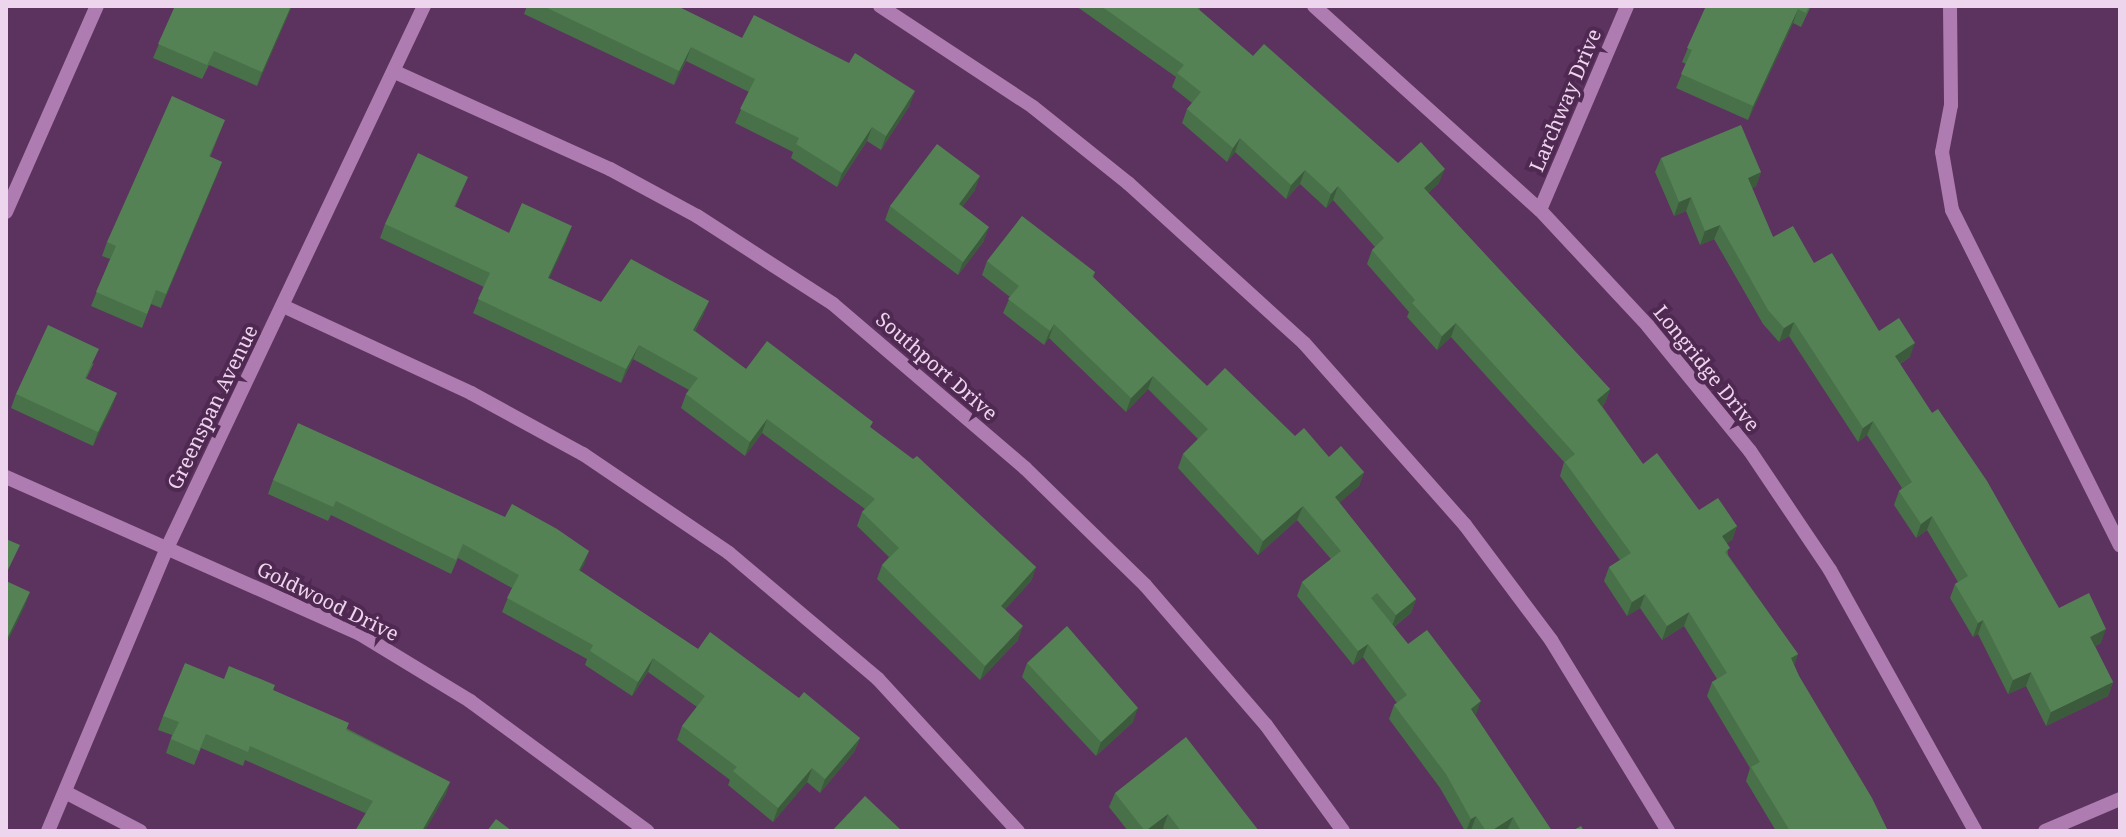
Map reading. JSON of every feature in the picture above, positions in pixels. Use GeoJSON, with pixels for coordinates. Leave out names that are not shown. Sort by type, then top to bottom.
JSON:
{"type":"FeatureCollection","features":[{"type":"Feature","properties":{"kind":"street"},"geometry":{"type":"LineString","coordinates":[[6,212],[97,6]]}},
{"type":"Feature","properties":{"kind":"street","name":"Greenspan Avenue"},"geometry":{"type":"LineString","coordinates":[[48,831],[168,546],[424,6]]}},
{"type":"Feature","properties":{"kind":"street"},"geometry":{"type":"LineString","coordinates":[[880,6],[1045,116],[1163,213],[1304,343],[1427,480],[1532,614],[1668,831]]}},
{"type":"Feature","properties":{"kind":"street","name":"Longridge Drive"},"geometry":{"type":"LineString","coordinates":[[1314,6],[1540,210],[1648,326],[1790,507],[1901,691],[1975,831]]}},
{"type":"Feature","properties":{"kind":"street","name":"Larchway Drive"},"geometry":{"type":"LineString","coordinates":[[1540,210],[1627,6]]}},
{"type":"Feature","properties":{"kind":"street"},"geometry":{"type":"LineString","coordinates":[[1950,6],[1951,105],[1942,152],[1952,210],[2120,545]]}},
{"type":"Feature","properties":{"kind":"street","name":"Southport Drive"},"geometry":{"type":"LineString","coordinates":[[395,72],[610,169],[697,216],[833,304],[1025,468],[1145,585],[1266,725],[1343,831]]}},
{"type":"Feature","properties":{"kind":"street"},"geometry":{"type":"LineString","coordinates":[[283,306],[471,393],[583,454],[729,553],[878,679],[1018,831]]}},
{"type":"Feature","properties":{"kind":"street","name":"Goldwood Drive"},"geometry":{"type":"LineString","coordinates":[[6,477],[168,546],[360,634],[470,701],[647,831]]}},
{"type":"Feature","properties":{"kind":"street"},"geometry":{"type":"LineString","coordinates":[[65,792],[140,831]]}},
{"type":"Feature","properties":{"kind":"street"},"geometry":{"type":"LineString","coordinates":[[2045,831],[2120,799]]}},
{"type":"Feature","properties":{"kind":"building"},"geometry":{"type":"Polygon","coordinates":[[[175,6],[291,6],[262,72],[214,51],[207,65],[158,44],[175,6]]]}},
{"type":"Feature","properties":{"kind":"building"},"geometry":{"type":"Polygon","coordinates":[[[543,6],[677,6],[742,38],[754,15],[849,63],[855,53],[915,91],[886,136],[872,127],[842,173],[796,144],[799,138],[740,109],[755,79],[691,47],[679,71],[543,6]]]}},
{"type":"Feature","properties":{"kind":"building"},"geometry":{"type":"Polygon","coordinates":[[[1101,6],[1197,6],[1253,56],[1264,44],[1398,163],[1421,142],[1445,169],[1424,188],[1610,389],[1597,400],[1643,464],[1657,453],[1699,510],[1718,498],[1737,526],[1722,536],[1730,548],[1725,552],[1798,654],[1791,658],[1799,676],[1872,798],[1888,831],[1790,831],[1751,767],[1760,762],[1712,682],[1727,673],[1689,612],[1667,626],[1645,594],[1632,602],[1609,567],[1631,553],[1565,462],[1575,454],[1456,323],[1442,336],[1412,303],[1415,300],[1372,250],[1384,238],[1338,186],[1331,194],[1305,170],[1291,185],[1240,138],[1233,148],[1187,109],[1201,92],[1177,73],[1184,65],[1101,6]]]}},
{"type":"Feature","properties":{"kind":"building"},"geometry":{"type":"Polygon","coordinates":[[[1706,6],[1809,6],[1806,13],[1798,9],[1753,106],[1681,74],[1692,50],[1687,48],[1706,6]]]}},
{"type":"Feature","properties":{"kind":"building"},"geometry":{"type":"Polygon","coordinates":[[[172,96],[225,120],[209,156],[222,162],[166,294],[156,290],[147,314],[96,292],[116,246],[107,242],[172,96]]]}},
{"type":"Feature","properties":{"kind":"building"},"geometry":{"type":"Polygon","coordinates":[[[1741,125],[1761,172],[1748,178],[1773,237],[1793,226],[1814,263],[1832,253],[1879,331],[1899,318],[1915,343],[1895,356],[1932,413],[1938,409],[1987,481],[2059,608],[2089,593],[2106,629],[2090,637],[2113,682],[2051,712],[2031,672],[2013,680],[1983,620],[1978,623],[1955,584],[1968,576],[1932,516],[1921,524],[1899,491],[1912,482],[1873,421],[1863,428],[1794,322],[1784,328],[1768,310],[1720,225],[1705,231],[1691,197],[1679,202],[1661,158],[1741,125]]]}},
{"type":"Feature","properties":{"kind":"building"},"geometry":{"type":"Polygon","coordinates":[[[937,144],[980,176],[959,204],[989,227],[963,262],[890,206],[937,144]]]}},
{"type":"Feature","properties":{"kind":"building"},"geometry":{"type":"Polygon","coordinates":[[[418,153],[468,177],[454,206],[509,233],[522,203],[572,226],[548,278],[601,302],[631,259],[709,301],[693,330],[746,369],[767,341],[873,422],[870,427],[913,459],[917,456],[1036,567],[1001,606],[1023,626],[985,666],[882,565],[899,548],[862,512],[875,499],[767,419],[750,442],[686,394],[698,378],[639,345],[626,369],[478,299],[490,273],[385,224],[418,153]]]}},
{"type":"Feature","properties":{"kind":"building"},"geometry":{"type":"Polygon","coordinates":[[[1022,216],[1095,272],[1092,276],[1207,386],[1225,368],[1295,436],[1304,428],[1329,457],[1341,446],[1364,472],[1335,497],[1416,599],[1396,615],[1377,593],[1371,598],[1408,644],[1427,630],[1481,701],[1471,709],[1552,831],[1521,831],[1513,817],[1486,831],[1476,816],[1471,819],[1446,774],[1394,705],[1407,695],[1368,644],[1358,651],[1302,582],[1341,551],[1303,506],[1263,541],[1183,454],[1208,429],[1153,376],[1131,398],[1054,324],[1050,331],[1008,299],[1019,286],[987,261],[1022,216]]]}},
{"type":"Feature","properties":{"kind":"building"},"geometry":{"type":"Polygon","coordinates":[[[48,325],[99,349],[85,378],[117,393],[98,432],[16,394],[48,325]]]}},
{"type":"Feature","properties":{"kind":"building"},"geometry":{"type":"Polygon","coordinates":[[[298,423],[505,517],[512,504],[557,529],[589,551],[579,570],[698,649],[710,632],[799,698],[804,692],[860,738],[825,779],[812,768],[778,808],[733,771],[737,767],[682,726],[705,696],[653,658],[638,682],[590,651],[593,645],[507,598],[519,575],[463,544],[456,560],[336,501],[333,507],[273,480],[298,423]]]}},
{"type":"Feature","properties":{"kind":"building"},"geometry":{"type":"Polygon","coordinates":[[[6,539],[20,545],[6,574],[6,539]]]}},
{"type":"Feature","properties":{"kind":"building"},"geometry":{"type":"Polygon","coordinates":[[[6,581],[30,592],[7,639],[6,638],[6,581]]]}},
{"type":"Feature","properties":{"kind":"building"},"geometry":{"type":"Polygon","coordinates":[[[1067,626],[1138,708],[1101,742],[1027,663],[1067,626]]]}},
{"type":"Feature","properties":{"kind":"building"},"geometry":{"type":"Polygon","coordinates":[[[185,663],[224,679],[229,666],[275,685],[273,690],[349,723],[346,730],[450,782],[422,831],[355,831],[373,801],[250,746],[248,752],[206,734],[199,751],[171,739],[179,722],[163,716],[185,663]]]}},
{"type":"Feature","properties":{"kind":"building"},"geometry":{"type":"Polygon","coordinates":[[[1186,737],[1259,831],[1181,831],[1168,814],[1145,831],[1115,793],[1186,737]]]}},
{"type":"Feature","properties":{"kind":"building"},"geometry":{"type":"Polygon","coordinates":[[[865,796],[902,831],[832,831],[865,796]]]}},
{"type":"Feature","properties":{"kind":"building"},"geometry":{"type":"Polygon","coordinates":[[[496,819],[512,831],[487,831],[496,819]]]}}]}
